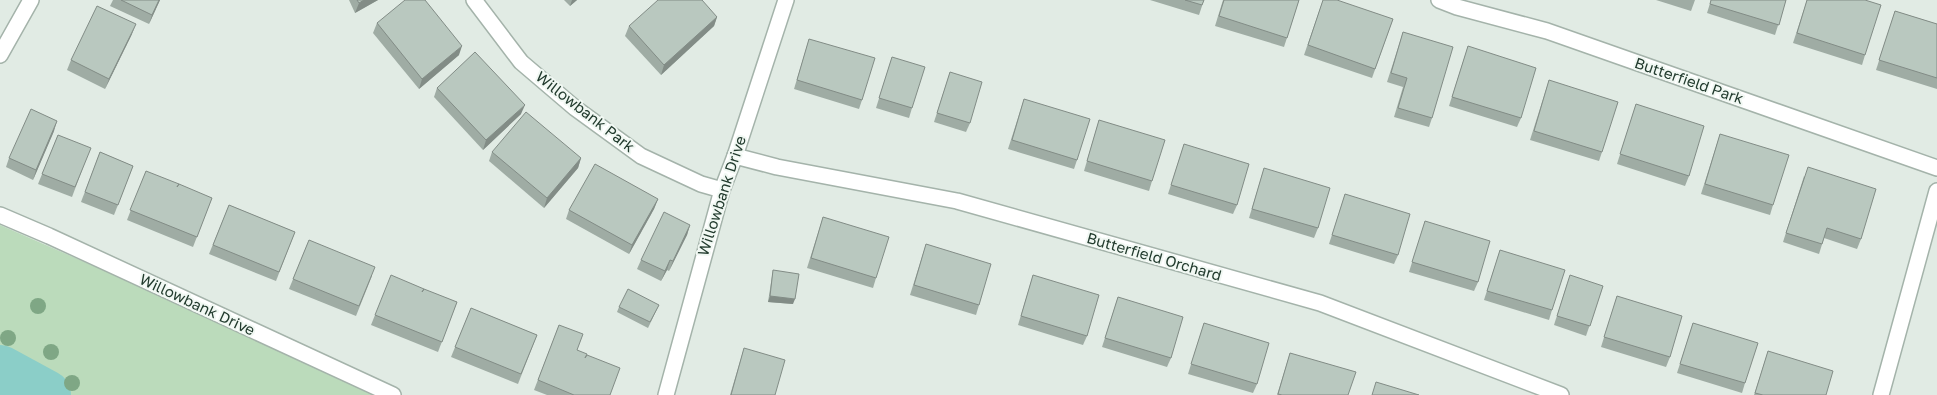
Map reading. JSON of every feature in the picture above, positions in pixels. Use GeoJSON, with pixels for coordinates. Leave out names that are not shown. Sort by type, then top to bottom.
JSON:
{"type":"FeatureCollection","features":[{"type":"Feature","properties":{"kind":"street"},"geometry":{"type":"LineString","coordinates":[[0,55],[31,0]]}},
{"type":"Feature","properties":{"kind":"street","name":"Willowbank Park"},"geometry":{"type":"LineString","coordinates":[[474,0],[521,62],[575,108],[641,156],[688,178],[722,190]]}},
{"type":"Feature","properties":{"kind":"street","name":"Willowbank Drive"},"geometry":{"type":"LineString","coordinates":[[666,395],[722,190],[786,0]]}},
{"type":"Feature","properties":{"kind":"street","name":"Butterfield Park"},"geometry":{"type":"LineString","coordinates":[[1439,0],[1457,7],[1547,31],[1937,168]]}},
{"type":"Feature","properties":{"kind":"street","name":"Butterfield Orchard"},"geometry":{"type":"LineString","coordinates":[[735,156],[777,167],[957,201],[1311,301],[1561,395]]}},
{"type":"Feature","properties":{"kind":"street"},"geometry":{"type":"LineString","coordinates":[[1881,395],[1937,191]]}},
{"type":"Feature","properties":{"kind":"street","name":"Willowbank Drive"},"geometry":{"type":"LineString","coordinates":[[0,215],[393,395]]}},
{"type":"Feature","properties":{"kind":"green space"},"geometry":{"type":"Polygon","coordinates":[[[0,225],[160,295],[373,395],[0,395],[0,225]]]}},
{"type":"Feature","properties":{"kind":"building"},"geometry":{"type":"Polygon","coordinates":[[[121,0],[159,0],[152,15],[121,0]]]}},
{"type":"Feature","properties":{"kind":"building"},"geometry":{"type":"Polygon","coordinates":[[[405,0],[425,0],[462,46],[422,79],[377,23],[405,0]]]}},
{"type":"Feature","properties":{"kind":"building"},"geometry":{"type":"Polygon","coordinates":[[[658,0],[702,0],[717,17],[664,65],[629,26],[658,0]]]}},
{"type":"Feature","properties":{"kind":"building"},"geometry":{"type":"Polygon","coordinates":[[[1185,0],[1204,0],[1202,5],[1185,0]]]}},
{"type":"Feature","properties":{"kind":"building"},"geometry":{"type":"Polygon","coordinates":[[[1224,0],[1299,0],[1287,38],[1219,16],[1224,0]]]}},
{"type":"Feature","properties":{"kind":"building"},"geometry":{"type":"Polygon","coordinates":[[[1323,0],[1337,0],[1393,19],[1375,69],[1308,45],[1323,0]]]}},
{"type":"Feature","properties":{"kind":"building"},"geometry":{"type":"Polygon","coordinates":[[[1711,0],[1786,0],[1779,25],[1710,4],[1711,0]]]}},
{"type":"Feature","properties":{"kind":"building"},"geometry":{"type":"Polygon","coordinates":[[[1807,0],[1865,0],[1881,5],[1865,55],[1797,33],[1807,0]]]}},
{"type":"Feature","properties":{"kind":"building"},"geometry":{"type":"Polygon","coordinates":[[[97,6],[136,24],[109,79],[71,60],[97,6]]]}},
{"type":"Feature","properties":{"kind":"building"},"geometry":{"type":"Polygon","coordinates":[[[1895,11],[1937,24],[1937,78],[1879,60],[1895,11]]]}},
{"type":"Feature","properties":{"kind":"building"},"geometry":{"type":"Polygon","coordinates":[[[1403,32],[1453,47],[1432,118],[1398,108],[1407,78],[1391,73],[1403,32]]]}},
{"type":"Feature","properties":{"kind":"building"},"geometry":{"type":"Polygon","coordinates":[[[809,39],[875,58],[862,100],[797,80],[809,39]]]}},
{"type":"Feature","properties":{"kind":"building"},"geometry":{"type":"Polygon","coordinates":[[[1468,46],[1536,68],[1521,118],[1452,97],[1468,46]]]}},
{"type":"Feature","properties":{"kind":"building"},"geometry":{"type":"Polygon","coordinates":[[[475,52],[525,105],[486,140],[437,88],[475,52]]]}},
{"type":"Feature","properties":{"kind":"building"},"geometry":{"type":"Polygon","coordinates":[[[892,57],[925,67],[912,108],[879,98],[892,57]]]}},
{"type":"Feature","properties":{"kind":"building"},"geometry":{"type":"Polygon","coordinates":[[[950,72],[982,82],[970,123],[937,113],[950,72]]]}},
{"type":"Feature","properties":{"kind":"building"},"geometry":{"type":"Polygon","coordinates":[[[1549,80],[1618,102],[1602,152],[1534,131],[1549,80]]]}},
{"type":"Feature","properties":{"kind":"building"},"geometry":{"type":"Polygon","coordinates":[[[1024,99],[1090,119],[1077,160],[1012,140],[1024,99]]]}},
{"type":"Feature","properties":{"kind":"building"},"geometry":{"type":"Polygon","coordinates":[[[1636,104],[1704,126],[1689,176],[1620,154],[1636,104]]]}},
{"type":"Feature","properties":{"kind":"building"},"geometry":{"type":"Polygon","coordinates":[[[31,109],[57,121],[36,170],[9,158],[31,109]]]}},
{"type":"Feature","properties":{"kind":"building"},"geometry":{"type":"Polygon","coordinates":[[[526,112],[581,158],[547,198],[492,152],[526,112]]]}},
{"type":"Feature","properties":{"kind":"building"},"geometry":{"type":"Polygon","coordinates":[[[1099,120],[1165,140],[1152,181],[1087,161],[1099,120]]]}},
{"type":"Feature","properties":{"kind":"building"},"geometry":{"type":"Polygon","coordinates":[[[1720,134],[1789,155],[1773,205],[1705,184],[1720,134]]]}},
{"type":"Feature","properties":{"kind":"building"},"geometry":{"type":"Polygon","coordinates":[[[58,135],[91,148],[75,187],[42,174],[58,135]]]}},
{"type":"Feature","properties":{"kind":"building"},"geometry":{"type":"Polygon","coordinates":[[[1184,144],[1249,164],[1237,205],[1171,185],[1184,144]]]}},
{"type":"Feature","properties":{"kind":"building"},"geometry":{"type":"Polygon","coordinates":[[[100,152],[133,166],[118,205],[85,192],[100,152]]]}},
{"type":"Feature","properties":{"kind":"building"},"geometry":{"type":"Polygon","coordinates":[[[595,164],[658,199],[632,245],[569,210],[595,164]]]}},
{"type":"Feature","properties":{"kind":"building"},"geometry":{"type":"Polygon","coordinates":[[[1808,167],[1876,189],[1861,239],[1827,228],[1822,244],[1786,233],[1808,167]]]}},
{"type":"Feature","properties":{"kind":"building"},"geometry":{"type":"Polygon","coordinates":[[[1264,168],[1330,188],[1318,228],[1252,209],[1264,168]]]}},
{"type":"Feature","properties":{"kind":"building"},"geometry":{"type":"Polygon","coordinates":[[[146,171],[212,198],[197,237],[130,210],[146,171]]]}},
{"type":"Feature","properties":{"kind":"building"},"geometry":{"type":"Polygon","coordinates":[[[1345,194],[1410,214],[1398,255],[1332,235],[1345,194]]]}},
{"type":"Feature","properties":{"kind":"building"},"geometry":{"type":"Polygon","coordinates":[[[229,205],[295,232],[279,272],[213,245],[229,205]]]}},
{"type":"Feature","properties":{"kind":"building"},"geometry":{"type":"Polygon","coordinates":[[[664,212],[690,225],[673,261],[670,260],[665,271],[641,260],[664,212]]]}},
{"type":"Feature","properties":{"kind":"building"},"geometry":{"type":"Polygon","coordinates":[[[823,217],[889,237],[876,278],[811,258],[823,217]]]}},
{"type":"Feature","properties":{"kind":"building"},"geometry":{"type":"Polygon","coordinates":[[[1425,221],[1490,241],[1478,282],[1412,262],[1425,221]]]}},
{"type":"Feature","properties":{"kind":"building"},"geometry":{"type":"Polygon","coordinates":[[[309,240],[375,267],[359,306],[293,279],[309,240]]]}},
{"type":"Feature","properties":{"kind":"building"},"geometry":{"type":"Polygon","coordinates":[[[926,244],[991,264],[979,305],[914,285],[926,244]]]}},
{"type":"Feature","properties":{"kind":"building"},"geometry":{"type":"Polygon","coordinates":[[[1500,250],[1565,270],[1552,310],[1487,291],[1500,250]]]}},
{"type":"Feature","properties":{"kind":"building"},"geometry":{"type":"Polygon","coordinates":[[[773,270],[799,274],[795,299],[770,296],[773,270]]]}},
{"type":"Feature","properties":{"kind":"building"},"geometry":{"type":"Polygon","coordinates":[[[391,275],[457,302],[442,342],[375,315],[391,275]]]}},
{"type":"Feature","properties":{"kind":"building"},"geometry":{"type":"Polygon","coordinates":[[[1033,275],[1099,295],[1087,336],[1021,316],[1033,275]]]}},
{"type":"Feature","properties":{"kind":"building"},"geometry":{"type":"Polygon","coordinates":[[[1570,275],[1603,286],[1590,326],[1557,316],[1570,275]]]}},
{"type":"Feature","properties":{"kind":"building"},"geometry":{"type":"Polygon","coordinates":[[[628,289],[659,305],[650,322],[619,307],[628,289]]]}},
{"type":"Feature","properties":{"kind":"building"},"geometry":{"type":"Polygon","coordinates":[[[1617,296],[1682,316],[1670,357],[1604,337],[1617,296]]]}},
{"type":"Feature","properties":{"kind":"building"},"geometry":{"type":"Polygon","coordinates":[[[1118,297],[1183,317],[1171,358],[1105,338],[1118,297]]]}},
{"type":"Feature","properties":{"kind":"building"},"geometry":{"type":"Polygon","coordinates":[[[471,308],[537,335],[521,374],[455,347],[471,308]]]}},
{"type":"Feature","properties":{"kind":"building"},"geometry":{"type":"Polygon","coordinates":[[[1204,323],[1269,343],[1257,384],[1191,364],[1204,323]]]}},
{"type":"Feature","properties":{"kind":"building"},"geometry":{"type":"Polygon","coordinates":[[[1693,323],[1758,343],[1745,383],[1680,364],[1693,323]]]}},
{"type":"Feature","properties":{"kind":"building"},"geometry":{"type":"Polygon","coordinates":[[[559,325],[583,334],[577,350],[587,354],[585,358],[587,355],[620,368],[610,395],[574,395],[538,380],[559,325]]]}},
{"type":"Feature","properties":{"kind":"building"},"geometry":{"type":"Polygon","coordinates":[[[744,348],[785,360],[775,395],[731,395],[744,348]]]}},
{"type":"Feature","properties":{"kind":"building"},"geometry":{"type":"Polygon","coordinates":[[[1768,351],[1833,371],[1826,395],[1763,395],[1755,393],[1768,351]]]}},
{"type":"Feature","properties":{"kind":"building"},"geometry":{"type":"Polygon","coordinates":[[[1290,353],[1356,372],[1348,395],[1278,394],[1290,353]]]}},
{"type":"Feature","properties":{"kind":"building"},"geometry":{"type":"Polygon","coordinates":[[[1376,382],[1419,395],[1372,395],[1376,382]]]}},
{"type":"Feature","properties":{"kind":"waterway"},"geometry":{"type":"LineString","coordinates":[[0,370],[46,395]]}}]}
